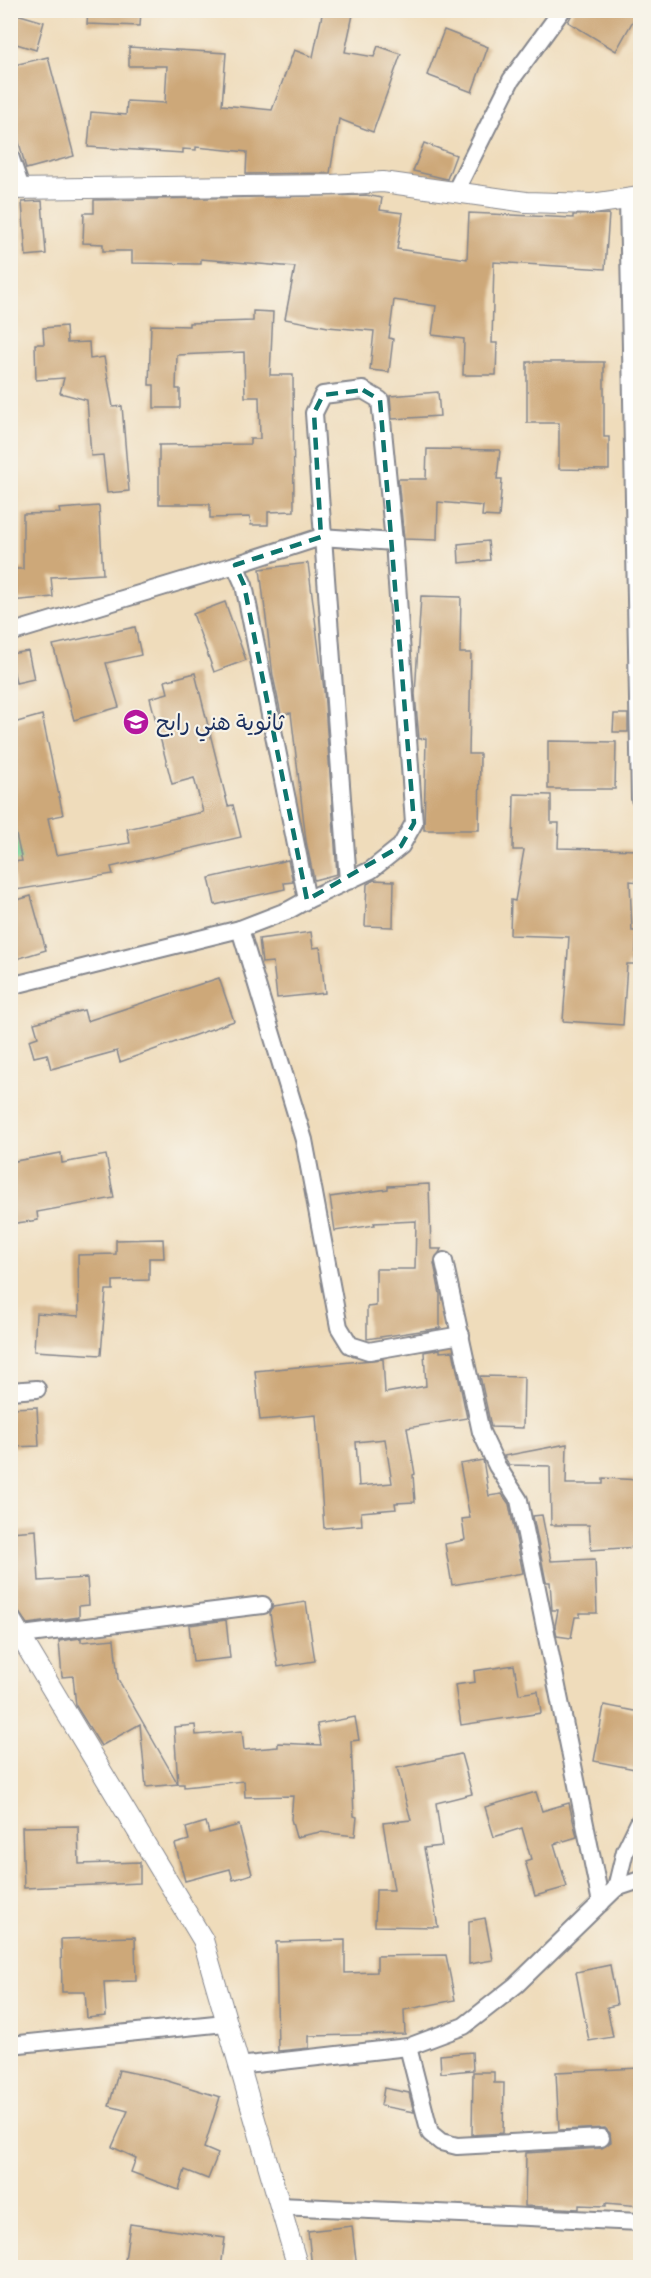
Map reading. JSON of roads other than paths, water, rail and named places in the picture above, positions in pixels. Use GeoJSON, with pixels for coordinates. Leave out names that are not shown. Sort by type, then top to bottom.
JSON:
{"type":"FeatureCollection","features":[{"type":"Feature","properties":{"kind":"street"},"geometry":{"type":"LineString","coordinates":[[455,192],[512,80],[562,10]]}},
{"type":"Feature","properties":{"kind":"street"},"geometry":{"type":"LineString","coordinates":[[10,156],[16,188],[331,185],[383,182],[526,202],[592,204],[634,198],[640,799]]}},
{"type":"Feature","properties":{"kind":"street"},"geometry":{"type":"LineString","coordinates":[[10,986],[240,929],[289,910],[307,900],[348,881],[370,870],[401,846],[414,823],[394,542],[380,400],[363,390],[323,395],[314,413],[321,537],[348,881]]}},
{"type":"Feature","properties":{"kind":"street"},"geometry":{"type":"LineString","coordinates":[[10,633],[235,566],[321,537],[394,542]]}},
{"type":"Feature","properties":{"kind":"street"},"geometry":{"type":"LineString","coordinates":[[235,566],[244,585],[307,900]]}},
{"type":"Feature","properties":{"kind":"street"},"geometry":{"type":"LineString","coordinates":[[240,929],[304,1140],[339,1327],[350,1345],[369,1351],[461,1335]]}},
{"type":"Feature","properties":{"kind":"street"},"geometry":{"type":"LineString","coordinates":[[444,1261],[481,1432],[497,1466],[519,1500],[601,1903]]}},
{"type":"Feature","properties":{"kind":"street"},"geometry":{"type":"LineString","coordinates":[[10,1391],[37,1389]]}},
{"type":"Feature","properties":{"kind":"street"},"geometry":{"type":"LineString","coordinates":[[263,1605],[16,1627],[203,1940],[225,2023],[298,2268]]}},
{"type":"Feature","properties":{"kind":"street"},"geometry":{"type":"LineString","coordinates":[[616,1888],[625,1851],[640,1820]]}},
{"type":"Feature","properties":{"kind":"street"},"geometry":{"type":"LineString","coordinates":[[238,2066],[408,2047],[464,2026],[516,1985],[616,1888],[640,1880]]}},
{"type":"Feature","properties":{"kind":"street"},"geometry":{"type":"LineString","coordinates":[[10,2045],[225,2023]]}},
{"type":"Feature","properties":{"kind":"street"},"geometry":{"type":"LineString","coordinates":[[408,2047],[430,2133],[441,2142],[458,2146],[601,2138]]}},
{"type":"Feature","properties":{"kind":"street"},"geometry":{"type":"LineString","coordinates":[[279,2206],[640,2222]]}},
{"type":"Feature","properties":{"kind":"place","name":"ثانوية هني رابح"},"geometry":{"type":"Point","coordinates":[136,722]}}]}
